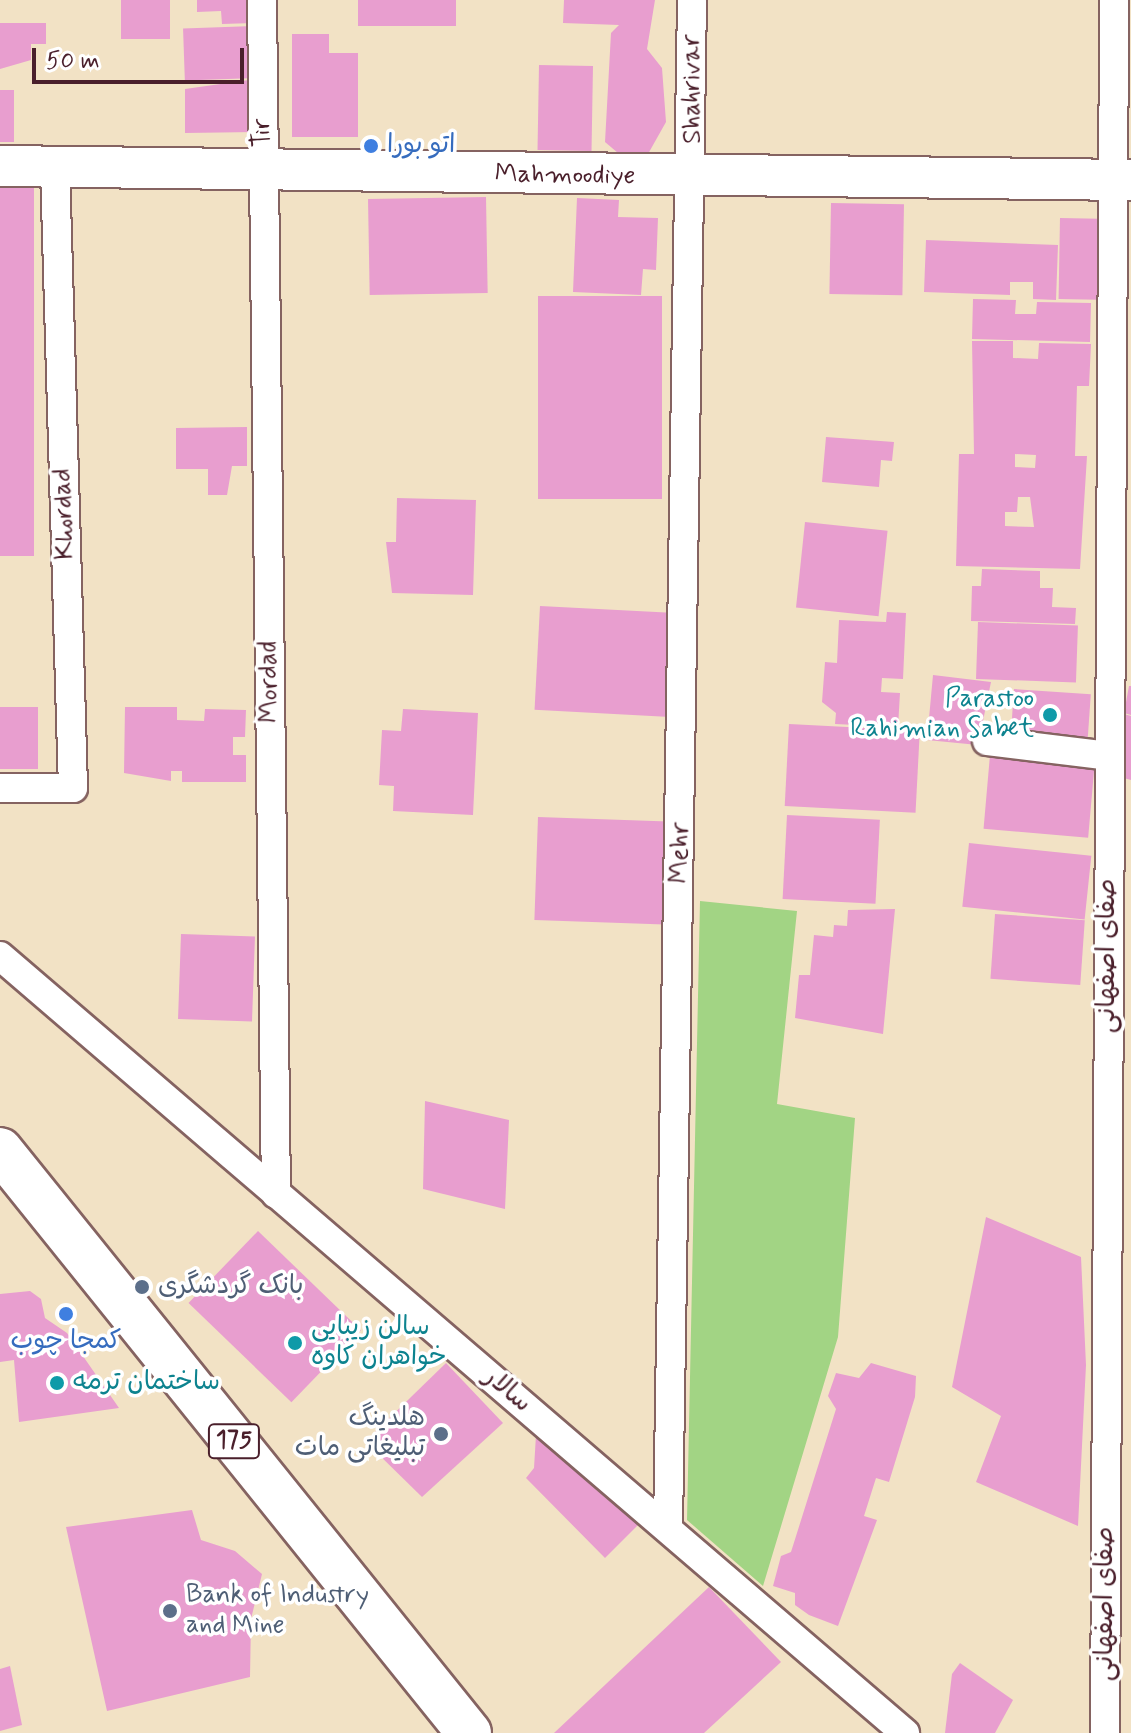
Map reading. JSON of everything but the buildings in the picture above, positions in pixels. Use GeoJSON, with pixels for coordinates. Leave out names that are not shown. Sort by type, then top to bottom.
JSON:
{"type":"FeatureCollection","features":[{"type":"Feature","properties":{"kind":"main road","name":"175"},"geometry":{"type":"LineString","coordinates":[[0,1150],[469,1733]]}},
{"type":"Feature","properties":{"kind":"main road","name":"175"},"geometry":{"type":"LineString","coordinates":[[0,1185],[438,1733]]}},
{"type":"Feature","properties":{"kind":"street","name":"Tir"},"geometry":{"type":"LineString","coordinates":[[262,0],[263,170]]}},
{"type":"Feature","properties":{"kind":"street","name":"Shahrivar"},"geometry":{"type":"LineString","coordinates":[[692,0],[694,178]]}},
{"type":"Feature","properties":{"kind":"street","name":"صفای اصفهانی"},"geometry":{"type":"LineString","coordinates":[[1105,1733],[1118,1609],[1120,803],[1109,756],[1120,542],[1124,172],[1114,0]]}},
{"type":"Feature","properties":{"kind":"street","name":"Mahmoodiye"},"geometry":{"type":"LineString","coordinates":[[0,166],[694,178],[1124,172]]}},
{"type":"Feature","properties":{"kind":"street","name":"Khordad"},"geometry":{"type":"LineString","coordinates":[[0,788],[73,788],[55,168]]}},
{"type":"Feature","properties":{"kind":"street","name":"Mordad"},"geometry":{"type":"LineString","coordinates":[[263,170],[276,1194]]}},
{"type":"Feature","properties":{"kind":"street","name":"Mehr"},"geometry":{"type":"LineString","coordinates":[[668,1528],[694,178]]}},
{"type":"Feature","properties":{"kind":"street"},"geometry":{"type":"LineString","coordinates":[[987,741],[1109,756]]}},
{"type":"Feature","properties":{"kind":"street","name":"سالار"},"geometry":{"type":"LineString","coordinates":[[0,956],[905,1733]]}},
{"type":"Feature","properties":{"kind":"green space"},"geometry":{"type":"Polygon","coordinates":[[[700,901],[797,911],[777,1104],[855,1118],[838,1337],[763,1586],[687,1520],[700,901]]]}},
{"type":"Feature","properties":{"kind":"place","name":"اتو بورا"},"geometry":{"type":"Point","coordinates":[371,146]}},
{"type":"Feature","properties":{"kind":"place","name":"Parastoo Rahimian Sabet"},"geometry":{"type":"Point","coordinates":[1050,715]}},
{"type":"Feature","properties":{"kind":"place","name":"بانک گردشگری"},"geometry":{"type":"Point","coordinates":[142,1287]}},
{"type":"Feature","properties":{"kind":"place","name":"کمجا چوب"},"geometry":{"type":"Point","coordinates":[66,1314]}},
{"type":"Feature","properties":{"kind":"place","name":"سالن زیبایی خواهران کاوه"},"geometry":{"type":"Point","coordinates":[295,1343]}},
{"type":"Feature","properties":{"kind":"place","name":"ساختمان ترمه"},"geometry":{"type":"Point","coordinates":[57,1383]}},
{"type":"Feature","properties":{"kind":"place","name":"هلدینگ تبلیغاتی مات"},"geometry":{"type":"Point","coordinates":[441,1434]}},
{"type":"Feature","properties":{"kind":"place","name":"Bank of Industry and Mine"},"geometry":{"type":"Point","coordinates":[170,1611]}}]}
